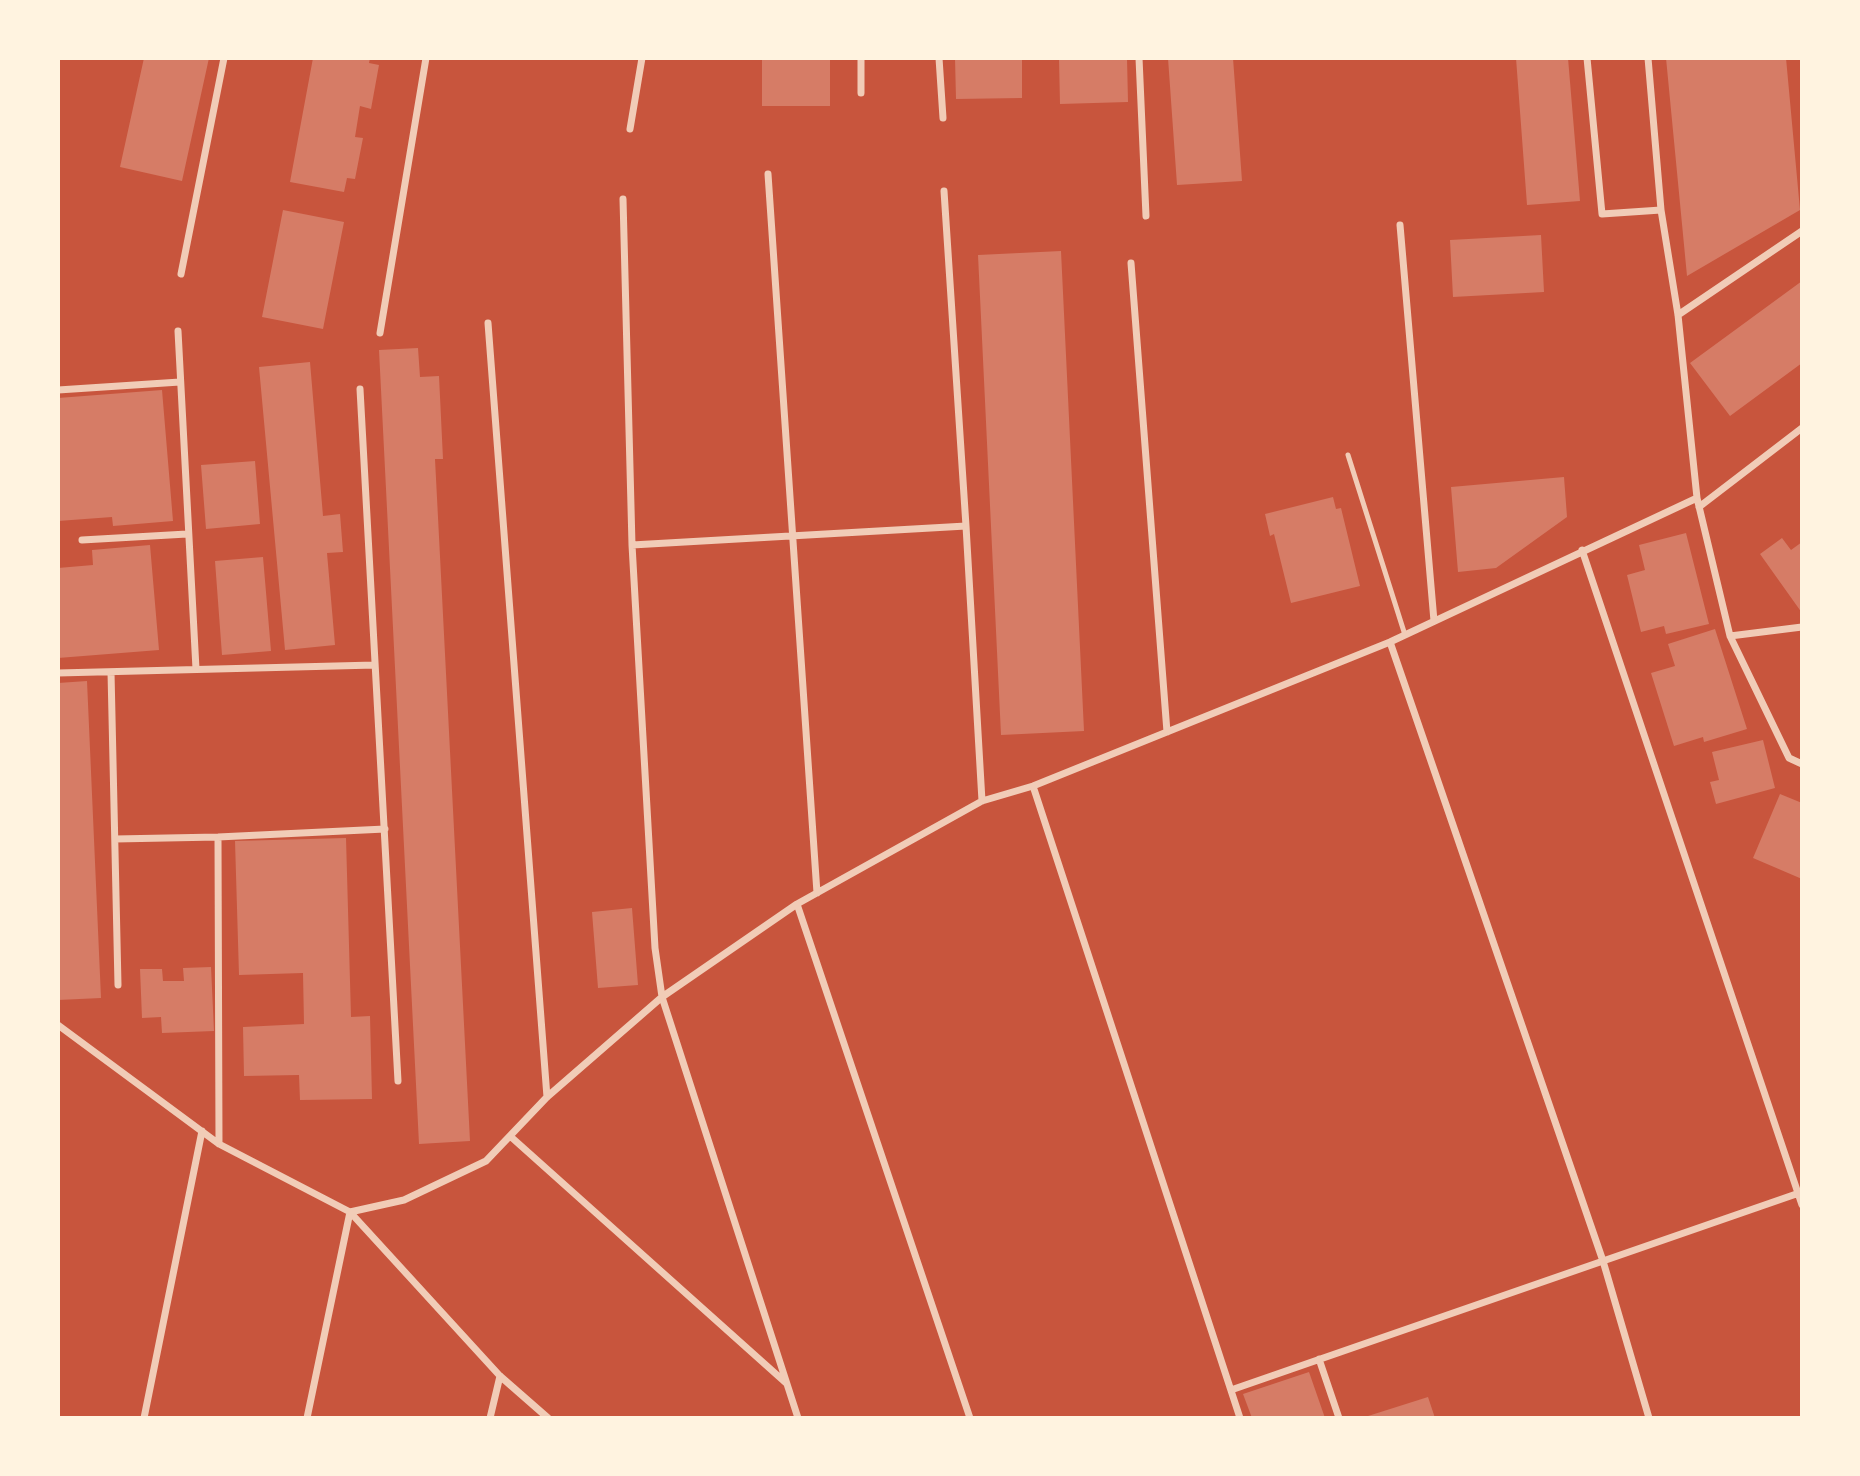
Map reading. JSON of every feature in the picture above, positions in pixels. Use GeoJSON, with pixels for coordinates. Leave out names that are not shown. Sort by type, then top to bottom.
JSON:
{"type":"FeatureCollection","features":[{"type":"Feature","properties":{"kind":"street"},"geometry":{"type":"LineString","coordinates":[[181,274],[224,58]]}},
{"type":"Feature","properties":{"kind":"street"},"geometry":{"type":"LineString","coordinates":[[380,333],[426,58]]}},
{"type":"Feature","properties":{"kind":"street"},"geometry":{"type":"LineString","coordinates":[[630,128],[642,58]]}},
{"type":"Feature","properties":{"kind":"street"},"geometry":{"type":"LineString","coordinates":[[861,58],[861,93]]}},
{"type":"Feature","properties":{"kind":"street"},"geometry":{"type":"LineString","coordinates":[[939,58],[943,118]]}},
{"type":"Feature","properties":{"kind":"street"},"geometry":{"type":"LineString","coordinates":[[1139,58],[1146,216]]}},
{"type":"Feature","properties":{"kind":"street"},"geometry":{"type":"LineString","coordinates":[[1587,58],[1602,214],[1661,210]]}},
{"type":"Feature","properties":{"kind":"street"},"geometry":{"type":"LineString","coordinates":[[1648,58],[1661,210],[1678,315],[1697,498],[1730,636],[1789,758],[1802,764]]}},
{"type":"Feature","properties":{"kind":"street"},"geometry":{"type":"LineString","coordinates":[[768,174],[817,893]]}},
{"type":"Feature","properties":{"kind":"street"},"geometry":{"type":"LineString","coordinates":[[944,191],[982,801]]}},
{"type":"Feature","properties":{"kind":"street"},"geometry":{"type":"LineString","coordinates":[[623,199],[632,545],[655,948],[662,997],[798,1418]]}},
{"type":"Feature","properties":{"kind":"street"},"geometry":{"type":"LineString","coordinates":[[1400,225],[1434,621]]}},
{"type":"Feature","properties":{"kind":"street"},"geometry":{"type":"LineString","coordinates":[[1678,315],[1802,232]]}},
{"type":"Feature","properties":{"kind":"street"},"geometry":{"type":"LineString","coordinates":[[1131,263],[1167,732]]}},
{"type":"Feature","properties":{"kind":"street"},"geometry":{"type":"LineString","coordinates":[[488,323],[547,1097]]}},
{"type":"Feature","properties":{"kind":"street"},"geometry":{"type":"LineString","coordinates":[[178,331],[195,669]]}},
{"type":"Feature","properties":{"kind":"street"},"geometry":{"type":"LineString","coordinates":[[58,390],[180,382]]}},
{"type":"Feature","properties":{"kind":"street"},"geometry":{"type":"LineString","coordinates":[[360,389],[398,1081]]}},
{"type":"Feature","properties":{"kind":"street"},"geometry":{"type":"LineString","coordinates":[[1699,507],[1802,428]]}},
{"type":"Feature","properties":{"kind":"street"},"geometry":{"type":"LineString","coordinates":[[350,1212],[404,1200],[486,1161],[547,1097],[662,997],[797,904],[982,801],[1033,786],[1390,642],[1697,498]]}},
{"type":"Feature","properties":{"kind":"street"},"geometry":{"type":"LineString","coordinates":[[632,545],[966,526]]}},
{"type":"Feature","properties":{"kind":"street"},"geometry":{"type":"LineString","coordinates":[[82,540],[187,534]]}},
{"type":"Feature","properties":{"kind":"street"},"geometry":{"type":"LineString","coordinates":[[1582,550],[1802,1205]]}},
{"type":"Feature","properties":{"kind":"street"},"geometry":{"type":"LineString","coordinates":[[1730,636],[1802,628]]}},
{"type":"Feature","properties":{"kind":"street"},"geometry":{"type":"LineString","coordinates":[[1390,642],[1603,1261],[1649,1418]]}},
{"type":"Feature","properties":{"kind":"street"},"geometry":{"type":"LineString","coordinates":[[58,673],[374,665]]}},
{"type":"Feature","properties":{"kind":"street"},"geometry":{"type":"LineString","coordinates":[[111,672],[118,985]]}},
{"type":"Feature","properties":{"kind":"street"},"geometry":{"type":"LineString","coordinates":[[1033,786],[1240,1418]]}},
{"type":"Feature","properties":{"kind":"street"},"geometry":{"type":"LineString","coordinates":[[115,839],[385,829]]}},
{"type":"Feature","properties":{"kind":"street"},"geometry":{"type":"LineString","coordinates":[[218,837],[219,1144]]}},
{"type":"Feature","properties":{"kind":"street"},"geometry":{"type":"LineString","coordinates":[[797,904],[970,1418]]}},
{"type":"Feature","properties":{"kind":"street"},"geometry":{"type":"LineString","coordinates":[[58,1025],[219,1144],[350,1212],[500,1376],[548,1418]]}},
{"type":"Feature","properties":{"kind":"street"},"geometry":{"type":"LineString","coordinates":[[144,1418],[202,1130]]}},
{"type":"Feature","properties":{"kind":"street"},"geometry":{"type":"LineString","coordinates":[[510,1136],[788,1385]]}},
{"type":"Feature","properties":{"kind":"street"},"geometry":{"type":"LineString","coordinates":[[1231,1390],[1800,1193]]}},
{"type":"Feature","properties":{"kind":"street"},"geometry":{"type":"LineString","coordinates":[[307,1418],[350,1212]]}},
{"type":"Feature","properties":{"kind":"street"},"geometry":{"type":"LineString","coordinates":[[1319,1359],[1339,1418]]}},
{"type":"Feature","properties":{"kind":"street"},"geometry":{"type":"LineString","coordinates":[[489,1418],[500,1376]]}},
{"type":"Feature","properties":{"kind":"lane"},"geometry":{"type":"LineString","coordinates":[[1348,456],[1405,635]]}},
{"type":"Feature","properties":{"kind":"building"},"geometry":{"type":"Polygon","coordinates":[[[144,58],[209,58],[182,181],[120,167],[144,58]]]}},
{"type":"Feature","properties":{"kind":"building"},"geometry":{"type":"Polygon","coordinates":[[[313,58],[370,58],[369,63],[379,65],[371,109],[360,106],[355,137],[363,138],[355,179],[347,178],[344,192],[290,182],[313,58]]]}},
{"type":"Feature","properties":{"kind":"building"},"geometry":{"type":"Polygon","coordinates":[[[762,58],[830,58],[830,106],[762,106],[762,58]]]}},
{"type":"Feature","properties":{"kind":"building"},"geometry":{"type":"Polygon","coordinates":[[[955,58],[1022,58],[1022,98],[956,99],[955,58]]]}},
{"type":"Feature","properties":{"kind":"building"},"geometry":{"type":"Polygon","coordinates":[[[1059,58],[1127,58],[1128,102],[1060,104],[1059,58]]]}},
{"type":"Feature","properties":{"kind":"building"},"geometry":{"type":"Polygon","coordinates":[[[1168,58],[1233,58],[1242,181],[1177,185],[1168,58]]]}},
{"type":"Feature","properties":{"kind":"building"},"geometry":{"type":"Polygon","coordinates":[[[1516,58],[1568,58],[1580,201],[1527,205],[1516,58]]]}},
{"type":"Feature","properties":{"kind":"building"},"geometry":{"type":"Polygon","coordinates":[[[1666,58],[1786,58],[1800,210],[1687,276],[1666,58]]]}},
{"type":"Feature","properties":{"kind":"building"},"geometry":{"type":"Polygon","coordinates":[[[283,210],[344,222],[323,329],[262,317],[283,210]]]}},
{"type":"Feature","properties":{"kind":"building"},"geometry":{"type":"Polygon","coordinates":[[[1541,235],[1544,292],[1453,297],[1450,240],[1541,235]]]}},
{"type":"Feature","properties":{"kind":"building"},"geometry":{"type":"Polygon","coordinates":[[[1061,251],[1084,731],[1001,735],[978,255],[1061,251]]]}},
{"type":"Feature","properties":{"kind":"building"},"geometry":{"type":"Polygon","coordinates":[[[1802,281],[1802,363],[1730,416],[1690,363],[1802,281]]]}},
{"type":"Feature","properties":{"kind":"building"},"geometry":{"type":"Polygon","coordinates":[[[418,348],[420,377],[439,376],[443,459],[435,459],[470,1141],[419,1144],[379,350],[418,348]]]}},
{"type":"Feature","properties":{"kind":"building"},"geometry":{"type":"Polygon","coordinates":[[[310,362],[323,516],[340,514],[343,552],[327,553],[335,645],[285,650],[259,367],[310,362]]]}},
{"type":"Feature","properties":{"kind":"building"},"geometry":{"type":"Polygon","coordinates":[[[162,390],[173,521],[113,526],[112,517],[58,521],[58,398],[162,390]]]}},
{"type":"Feature","properties":{"kind":"building"},"geometry":{"type":"Polygon","coordinates":[[[255,461],[260,524],[206,529],[201,465],[255,461]]]}},
{"type":"Feature","properties":{"kind":"building"},"geometry":{"type":"Polygon","coordinates":[[[1564,477],[1567,517],[1496,568],[1458,572],[1451,487],[1564,477]]]}},
{"type":"Feature","properties":{"kind":"building"},"geometry":{"type":"Polygon","coordinates":[[[1333,497],[1336,509],[1341,508],[1360,586],[1291,603],[1274,534],[1270,536],[1265,514],[1333,497]]]}},
{"type":"Feature","properties":{"kind":"building"},"geometry":{"type":"Polygon","coordinates":[[[1686,533],[1709,624],[1666,634],[1664,626],[1641,632],[1627,575],[1645,570],[1639,545],[1686,533]]]}},
{"type":"Feature","properties":{"kind":"building"},"geometry":{"type":"Polygon","coordinates":[[[1782,538],[1791,550],[1802,542],[1802,613],[1760,554],[1782,538]]]}},
{"type":"Feature","properties":{"kind":"building"},"geometry":{"type":"Polygon","coordinates":[[[150,545],[159,650],[58,658],[58,568],[93,565],[92,550],[150,545]]]}},
{"type":"Feature","properties":{"kind":"building"},"geometry":{"type":"Polygon","coordinates":[[[263,557],[271,651],[222,655],[215,561],[263,557]]]}},
{"type":"Feature","properties":{"kind":"building"},"geometry":{"type":"Polygon","coordinates":[[[1715,629],[1747,729],[1704,742],[1703,737],[1674,746],[1651,673],[1675,666],[1668,644],[1715,629]]]}},
{"type":"Feature","properties":{"kind":"building"},"geometry":{"type":"Polygon","coordinates":[[[87,681],[101,998],[58,1000],[58,683],[87,681]]]}},
{"type":"Feature","properties":{"kind":"building"},"geometry":{"type":"Polygon","coordinates":[[[1763,740],[1775,788],[1716,804],[1710,782],[1719,780],[1712,752],[1763,740]]]}},
{"type":"Feature","properties":{"kind":"building"},"geometry":{"type":"Polygon","coordinates":[[[1780,794],[1802,803],[1802,879],[1753,858],[1780,794]]]}},
{"type":"Feature","properties":{"kind":"building"},"geometry":{"type":"Polygon","coordinates":[[[346,838],[351,1017],[370,1016],[372,1099],[300,1100],[299,1075],[244,1076],[243,1027],[304,1024],[303,973],[239,975],[235,841],[346,838]]]}},
{"type":"Feature","properties":{"kind":"building"},"geometry":{"type":"Polygon","coordinates":[[[632,908],[638,985],[598,988],[592,912],[632,908]]]}},
{"type":"Feature","properties":{"kind":"building"},"geometry":{"type":"Polygon","coordinates":[[[211,967],[214,1031],[162,1033],[161,1017],[142,1018],[140,969],[162,969],[163,981],[184,981],[183,968],[211,967]]]}},
{"type":"Feature","properties":{"kind":"building"},"geometry":{"type":"Polygon","coordinates":[[[1309,1372],[1325,1418],[1252,1418],[1243,1394],[1309,1372]]]}},
{"type":"Feature","properties":{"kind":"building"},"geometry":{"type":"Polygon","coordinates":[[[1428,1397],[1435,1418],[1368,1416],[1428,1397]]]}}]}
